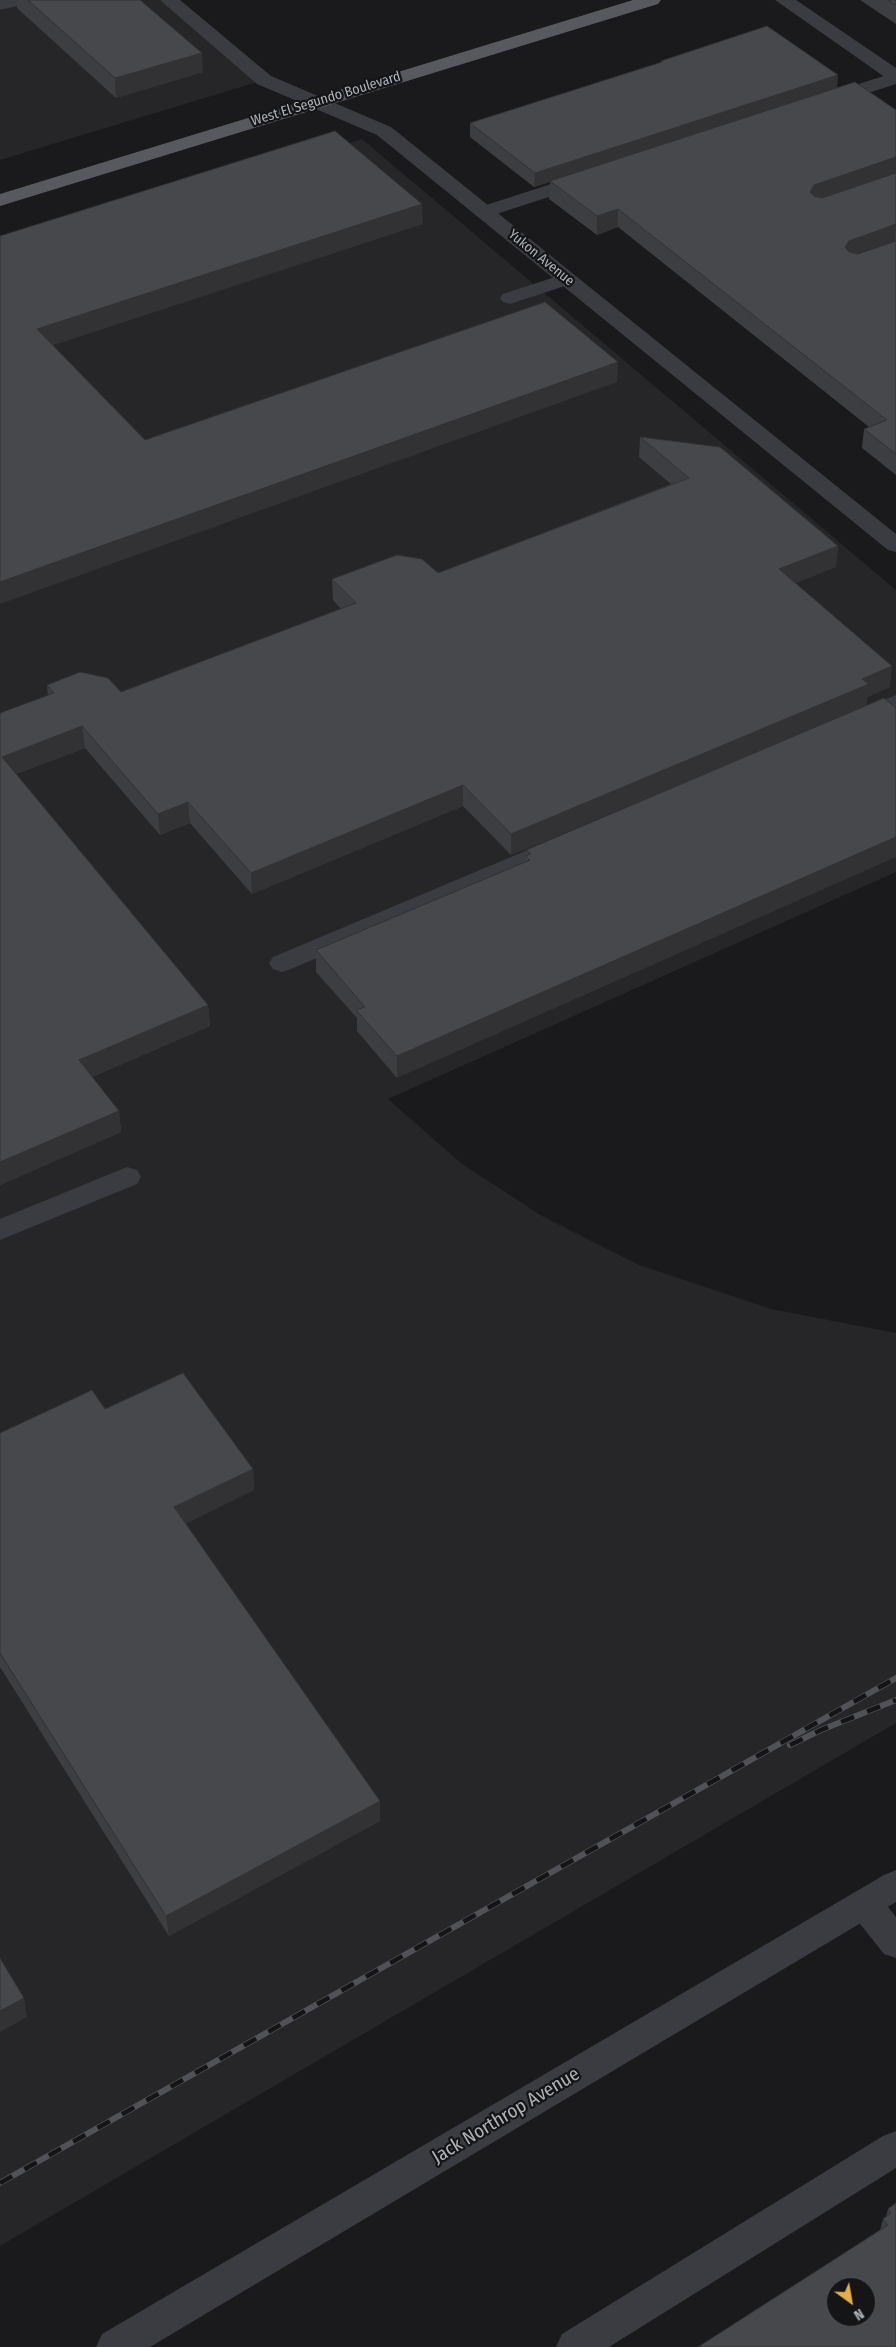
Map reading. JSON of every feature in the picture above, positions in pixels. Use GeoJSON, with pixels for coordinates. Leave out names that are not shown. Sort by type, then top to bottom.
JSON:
{"type":"FeatureCollection","features":[{"type":"Feature","properties":{"kind":"main road","name":"West El Segundo Boulevard"},"geometry":{"type":"LineString","coordinates":[[0,200],[652,0]]}},
{"type":"Feature","properties":{"kind":"street"},"geometry":{"type":"LineString","coordinates":[[0,5],[20,0]]}},
{"type":"Feature","properties":{"kind":"street","name":"Yukon Avenue"},"geometry":{"type":"LineString","coordinates":[[169,0],[264,80],[384,131],[896,545]]}},
{"type":"Feature","properties":{"kind":"street"},"geometry":{"type":"LineString","coordinates":[[784,0],[896,77]]}},
{"type":"Feature","properties":{"kind":"street"},"geometry":{"type":"LineString","coordinates":[[812,105],[896,77]]}},
{"type":"Feature","properties":{"kind":"street"},"geometry":{"type":"LineString","coordinates":[[484,212],[606,172]]}},
{"type":"Feature","properties":{"kind":"street"},"geometry":{"type":"LineString","coordinates":[[510,298],[567,279]]}},
{"type":"Feature","properties":{"kind":"street"},"geometry":{"type":"LineString","coordinates":[[832,730],[896,702]]}},
{"type":"Feature","properties":{"kind":"street"},"geometry":{"type":"LineString","coordinates":[[282,963],[584,835]]}},
{"type":"Feature","properties":{"kind":"street"},"geometry":{"type":"LineString","coordinates":[[0,1230],[127,1177]]}},
{"type":"Feature","properties":{"kind":"street","name":"Jack Northrop Avenue"},"geometry":{"type":"LineString","coordinates":[[115,2347],[896,1885]]}},
{"type":"Feature","properties":{"kind":"street"},"geometry":{"type":"LineString","coordinates":[[864,1904],[896,1943]]}},
{"type":"Feature","properties":{"kind":"street"},"geometry":{"type":"LineString","coordinates":[[575,2347],[896,2148]]}},
{"type":"Feature","properties":{"kind":"shaded area"},"geometry":{"type":"Polygon","coordinates":[[[0,0],[169,0],[264,80],[0,160],[0,0]]]}},
{"type":"Feature","properties":{"kind":"shaded area"},"geometry":{"type":"Polygon","coordinates":[[[362,139],[896,590],[896,872],[388,1099],[462,1164],[542,1216],[639,1265],[771,1309],[896,1333],[896,1723],[0,2246],[0,253],[362,139]]]}},
{"type":"Feature","properties":{"kind":"building"},"geometry":{"type":"Polygon","coordinates":[[[28,0],[140,0],[202,53],[115,78],[28,0]]]}},
{"type":"Feature","properties":{"kind":"building"},"geometry":{"type":"Polygon","coordinates":[[[888,0],[896,0],[896,5],[888,0]]]}},
{"type":"Feature","properties":{"kind":"building"},"geometry":{"type":"Polygon","coordinates":[[[767,26],[838,75],[535,173],[470,123],[662,62],[767,26]]]}},
{"type":"Feature","properties":{"kind":"building"},"geometry":{"type":"Polygon","coordinates":[[[855,82],[896,110],[896,157],[814,185],[810,192],[814,196],[822,198],[896,173],[896,224],[849,241],[845,247],[849,252],[858,254],[896,241],[896,454],[864,429],[887,420],[618,209],[597,216],[550,181],[855,82]]]}},
{"type":"Feature","properties":{"kind":"building"},"geometry":{"type":"Polygon","coordinates":[[[335,131],[422,204],[37,329],[145,440],[545,302],[618,362],[0,582],[0,236],[335,131]]]}},
{"type":"Feature","properties":{"kind":"building"},"geometry":{"type":"Polygon","coordinates":[[[640,437],[720,447],[838,546],[779,569],[892,666],[862,679],[869,684],[511,834],[463,785],[251,873],[188,802],[158,814],[82,726],[2,757],[208,1005],[79,1060],[119,1111],[0,1162],[0,713],[54,693],[47,685],[80,672],[108,678],[121,692],[356,603],[332,579],[397,555],[422,559],[438,573],[689,478],[640,437]]]}},
{"type":"Feature","properties":{"kind":"building"},"geometry":{"type":"Polygon","coordinates":[[[884,698],[896,708],[896,837],[397,1056],[356,1010],[365,1007],[316,950],[530,860],[526,856],[531,854],[526,850],[884,698]]]}},
{"type":"Feature","properties":{"kind":"building"},"geometry":{"type":"Polygon","coordinates":[[[183,1373],[253,1469],[174,1507],[380,1801],[166,1916],[0,1653],[0,1433],[92,1390],[105,1409],[183,1373]]]}},
{"type":"Feature","properties":{"kind":"building"},"geometry":{"type":"Polygon","coordinates":[[[0,1958],[24,1998],[0,2011],[0,1958]]]}},
{"type":"Feature","properties":{"kind":"building"},"geometry":{"type":"Polygon","coordinates":[[[896,2203],[896,2347],[698,2347],[888,2225],[883,2219],[891,2213],[888,2209],[896,2203]]]}},
{"type":"Feature","properties":{"kind":"railway"},"geometry":{"type":"LineString","coordinates":[[0,2183],[896,1678]]}},
{"type":"Feature","properties":{"kind":"railway"},"geometry":{"type":"LineString","coordinates":[[790,1745],[821,1730],[896,1700]]}}]}
